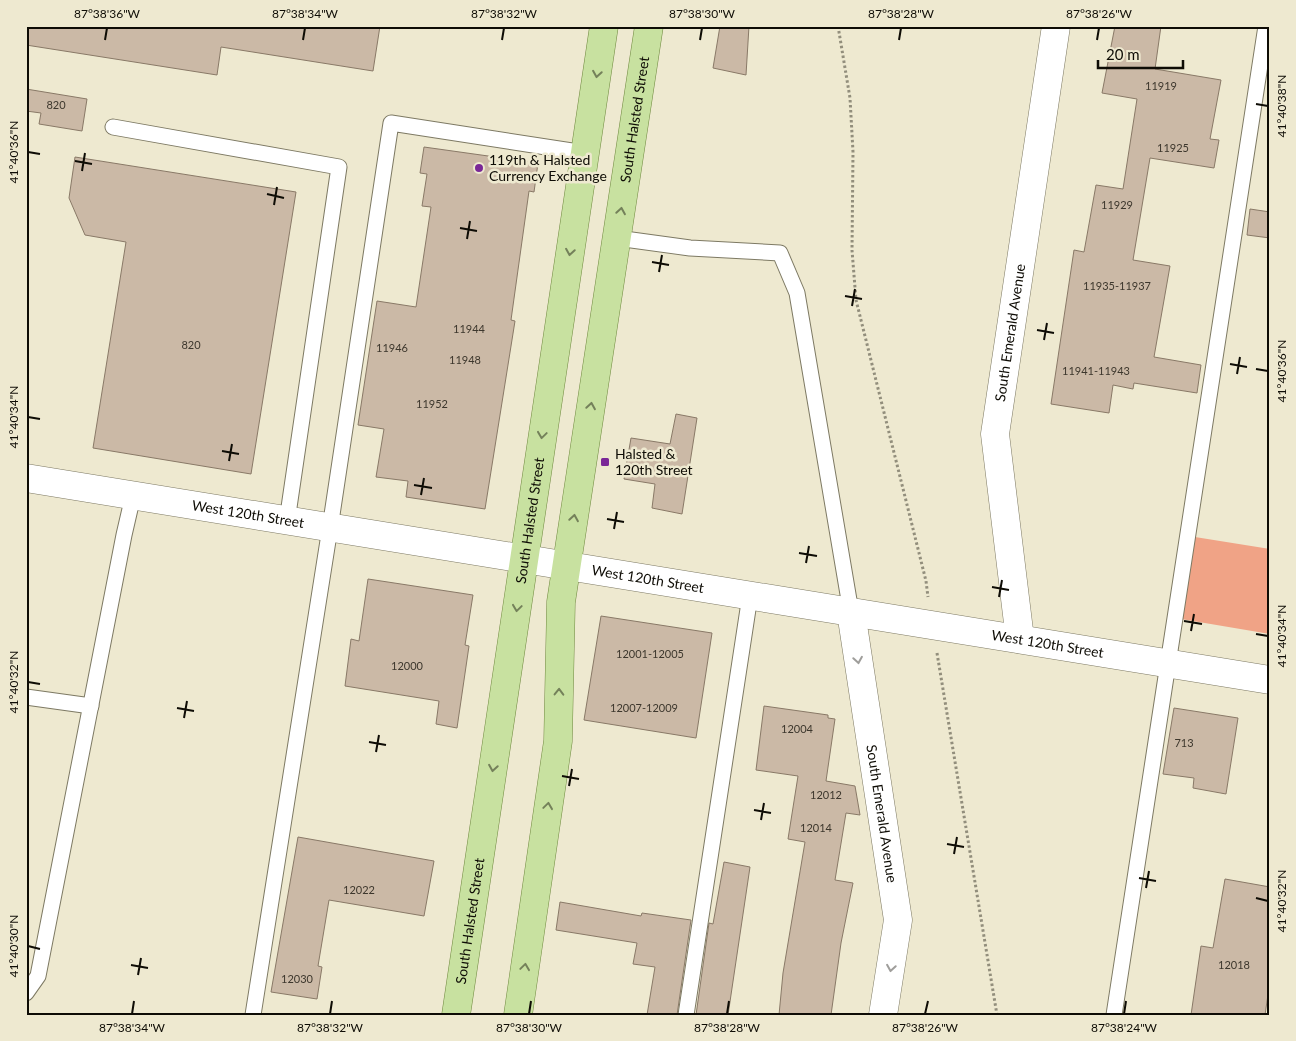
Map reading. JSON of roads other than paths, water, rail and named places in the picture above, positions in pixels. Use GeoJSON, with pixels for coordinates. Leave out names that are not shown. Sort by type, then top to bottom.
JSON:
{"type":"FeatureCollection","features":[{"type":"Feature","properties":{"kind":"main road","name":"South Halsted Street"},"geometry":{"type":"LineString","coordinates":[[456,1015],[604,26]]}},
{"type":"Feature","properties":{"kind":"main road","name":"South Halsted Street"},"geometry":{"type":"LineString","coordinates":[[518,1015],[558,741],[561,602],[649,26]]}},
{"type":"Feature","properties":{"kind":"street","name":"South Emerald Avenue"},"geometry":{"type":"LineString","coordinates":[[1020,639],[995,434],[1056,26]]}},
{"type":"Feature","properties":{"kind":"street","name":"West 120th Street"},"geometry":{"type":"LineString","coordinates":[[26,478],[1270,680]]}},
{"type":"Feature","properties":{"kind":"street","name":"South Emerald Avenue"},"geometry":{"type":"LineString","coordinates":[[851,612],[898,920],[883,1015]]}},
{"type":"Feature","properties":{"kind":"lane"},"geometry":{"type":"LineString","coordinates":[[1114,1015],[1266,26]]}},
{"type":"Feature","properties":{"kind":"lane"},"geometry":{"type":"LineString","coordinates":[[253,1015],[330,528],[391,123],[585,153]]}},
{"type":"Feature","properties":{"kind":"lane"},"geometry":{"type":"LineString","coordinates":[[114,127],[338,167],[286,521]]}},
{"type":"Feature","properties":{"kind":"lane"},"geometry":{"type":"LineString","coordinates":[[617,238],[690,248],[780,253],[797,294],[851,612]]}},
{"type":"Feature","properties":{"kind":"lane"},"geometry":{"type":"LineString","coordinates":[[26,993],[38,976],[133,496]]}},
{"type":"Feature","properties":{"kind":"lane"},"geometry":{"type":"LineString","coordinates":[[686,1015],[750,596]]}},
{"type":"Feature","properties":{"kind":"lane"},"geometry":{"type":"LineString","coordinates":[[26,697],[91,706]]}},
{"type":"Feature","properties":{"kind":"place","name":"119th & Halsted Currency Exchange"},"geometry":{"type":"Point","coordinates":[479,168]}},
{"type":"Feature","properties":{"kind":"place","name":"Halsted & 120th Street"},"geometry":{"type":"Point","coordinates":[605,462]}}]}
